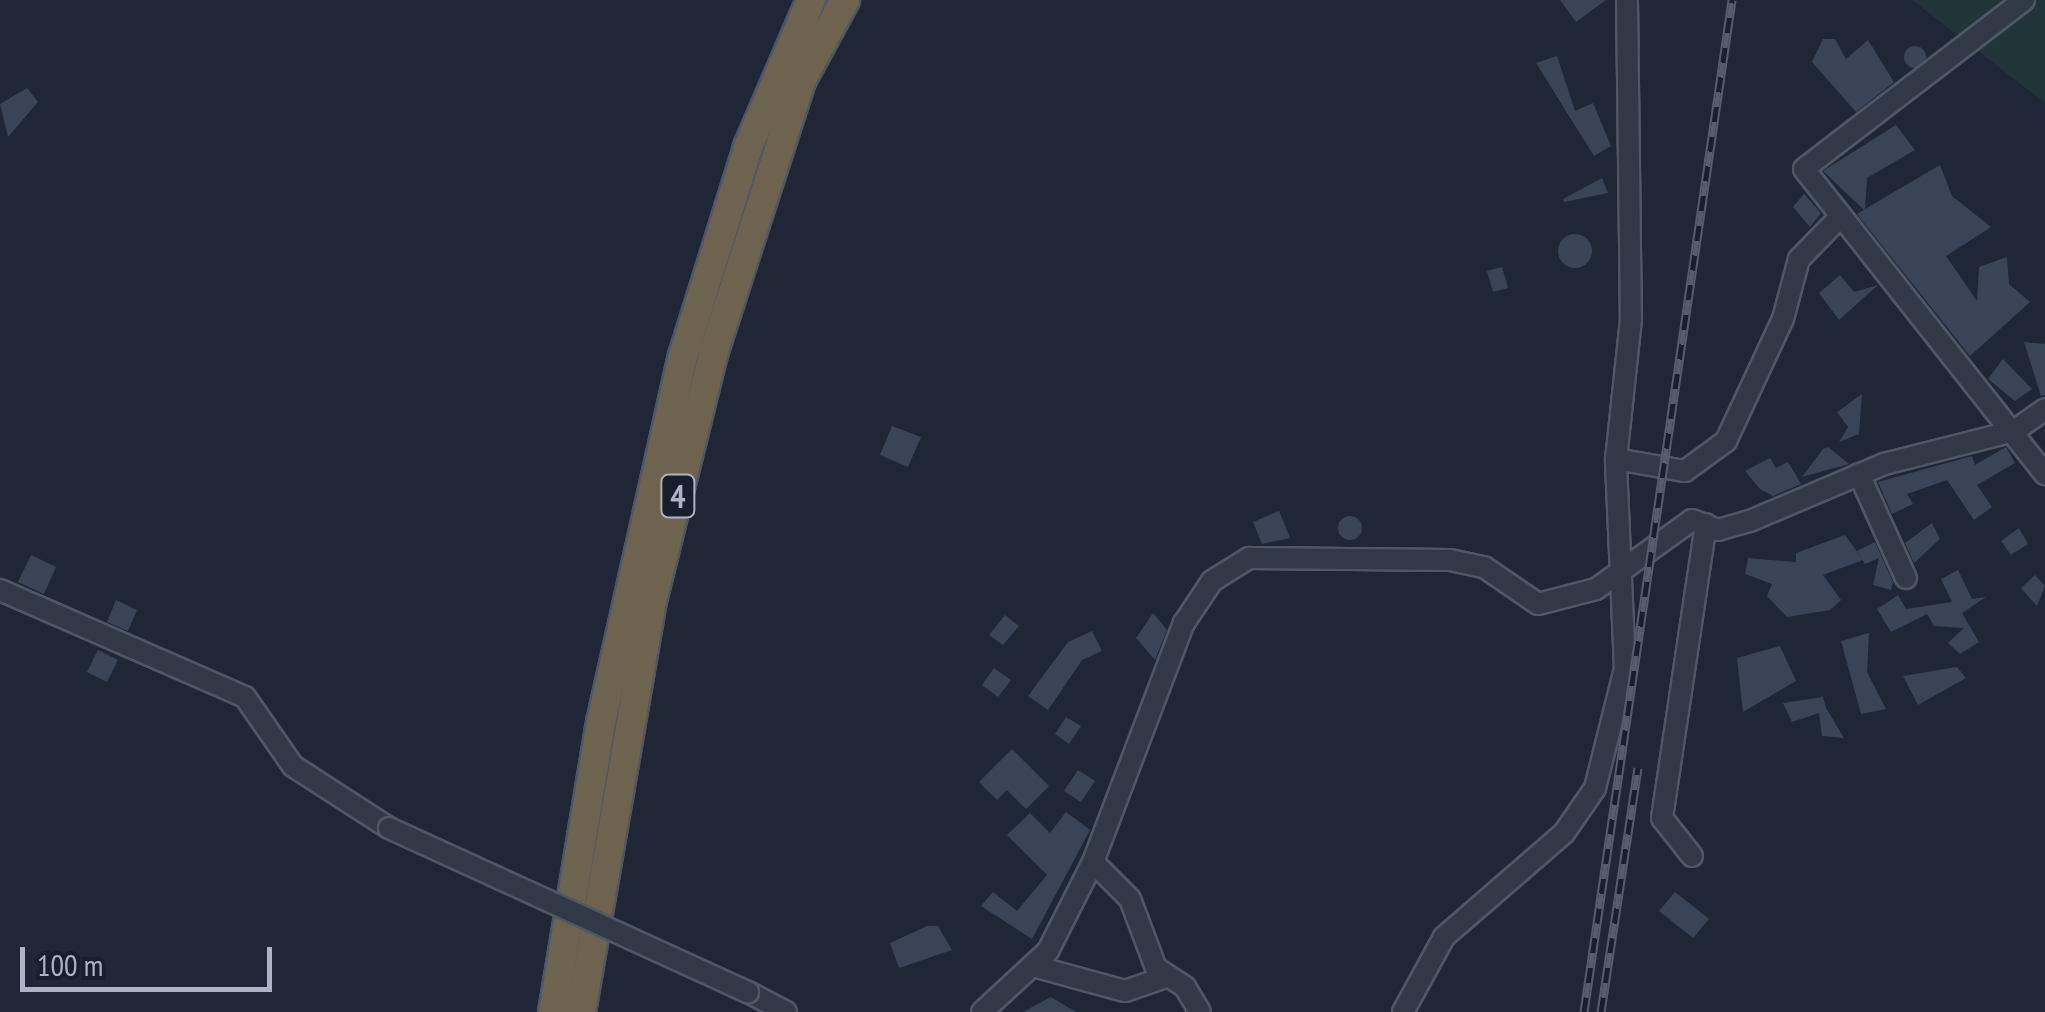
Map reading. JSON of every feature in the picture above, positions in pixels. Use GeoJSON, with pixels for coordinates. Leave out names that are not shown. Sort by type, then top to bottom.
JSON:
{"type":"FeatureCollection","features":[{"type":"Feature","properties":{"kind":"highway","name":"4"},"geometry":{"type":"LineString","coordinates":[[553,1012],[600,722],[683,356],[748,147],[811,0]]}},
{"type":"Feature","properties":{"kind":"highway","name":"4"},"geometry":{"type":"LineString","coordinates":[[581,1012],[652,605],[713,354],[801,81],[844,0]]}},
{"type":"Feature","properties":{"kind":"street"},"geometry":{"type":"LineString","coordinates":[[1403,1012],[1444,936],[1551,845],[1596,788],[1625,670],[1624,568],[1616,459],[1631,319],[1628,0]]}},
{"type":"Feature","properties":{"kind":"street"},"geometry":{"type":"LineString","coordinates":[[2024,0],[1804,168],[2045,474]]}},
{"type":"Feature","properties":{"kind":"street"},"geometry":{"type":"LineString","coordinates":[[1616,459],[1685,471],[1726,441],[1783,320],[1799,259],[1842,216]]}},
{"type":"Feature","properties":{"kind":"street"},"geometry":{"type":"LineString","coordinates":[[982,1012],[1036,967],[1093,862],[1184,623],[1212,581],[1249,558],[1450,560],[1484,567],[1538,604],[1596,588],[1692,520],[1718,530],[1750,521],[1859,474],[2014,432],[2045,409]]}},
{"type":"Feature","properties":{"kind":"street"},"geometry":{"type":"LineString","coordinates":[[1859,474],[1906,578]]}},
{"type":"Feature","properties":{"kind":"street"},"geometry":{"type":"LineString","coordinates":[[1692,856],[1662,818],[1706,524]]}},
{"type":"Feature","properties":{"kind":"street"},"geometry":{"type":"LineString","coordinates":[[0,590],[244,697],[293,766],[390,828],[786,1012]]}},
{"type":"Feature","properties":{"kind":"street"},"geometry":{"type":"LineString","coordinates":[[1093,862],[1130,900],[1163,978]]}},
{"type":"Feature","properties":{"kind":"street"},"geometry":{"type":"LineString","coordinates":[[1036,967],[1125,990],[1163,978],[1185,987],[1200,1012]]}},
{"type":"Feature","properties":{"kind":"green space"},"geometry":{"type":"Polygon","coordinates":[[[1912,0],[2045,0],[2045,103],[1964,40],[1912,0]]]}},
{"type":"Feature","properties":{"kind":"building"},"geometry":{"type":"Polygon","coordinates":[[[1560,0],[1606,0],[1576,22],[1560,0]]]}},
{"type":"Feature","properties":{"kind":"building"},"geometry":{"type":"Polygon","coordinates":[[[1823,39],[1835,39],[1846,59],[1868,40],[1894,82],[1856,112],[1812,62],[1823,39]]]}},
{"type":"Feature","properties":{"kind":"building"},"geometry":{"type":"Polygon","coordinates":[[[1915,46],[1923,49],[1923,65],[1915,68],[1907,65],[1904,57],[1907,49],[1915,46]]]}},
{"type":"Feature","properties":{"kind":"building"},"geometry":{"type":"Polygon","coordinates":[[[1557,56],[1575,111],[1593,103],[1611,146],[1594,156],[1536,63],[1557,56]]]}},
{"type":"Feature","properties":{"kind":"building"},"geometry":{"type":"Polygon","coordinates":[[[27,88],[38,102],[8,137],[0,104],[27,88]]]}},
{"type":"Feature","properties":{"kind":"building"},"geometry":{"type":"Polygon","coordinates":[[[1896,125],[1915,150],[1867,178],[1865,209],[1940,165],[1952,196],[1991,227],[1946,256],[1977,301],[1979,267],[2007,257],[2009,284],[2030,302],[1970,356],[1857,214],[1864,210],[1823,171],[1896,125]]]}},
{"type":"Feature","properties":{"kind":"building"},"geometry":{"type":"Polygon","coordinates":[[[1602,178],[1608,193],[1564,202],[1563,199],[1602,178]]]}},
{"type":"Feature","properties":{"kind":"building"},"geometry":{"type":"Polygon","coordinates":[[[1804,194],[1821,213],[1810,227],[1793,207],[1804,194]]]}},
{"type":"Feature","properties":{"kind":"building"},"geometry":{"type":"Polygon","coordinates":[[[1575,234],[1587,239],[1592,251],[1587,263],[1575,268],[1563,263],[1558,251],[1563,239],[1575,234]]]}},
{"type":"Feature","properties":{"kind":"building"},"geometry":{"type":"Polygon","coordinates":[[[1502,267],[1508,288],[1493,292],[1487,271],[1502,267]]]}},
{"type":"Feature","properties":{"kind":"building"},"geometry":{"type":"Polygon","coordinates":[[[1840,275],[1854,292],[1878,285],[1839,320],[1819,293],[1840,275]]]}},
{"type":"Feature","properties":{"kind":"building"},"geometry":{"type":"Polygon","coordinates":[[[2024,342],[2045,344],[2045,395],[2041,396],[2024,342]]]}},
{"type":"Feature","properties":{"kind":"building"},"geometry":{"type":"Polygon","coordinates":[[[2003,359],[2032,389],[2015,401],[1988,379],[2003,359]]]}},
{"type":"Feature","properties":{"kind":"building"},"geometry":{"type":"Polygon","coordinates":[[[1862,394],[1859,434],[1839,442],[1848,427],[1837,412],[1862,394]]]}},
{"type":"Feature","properties":{"kind":"building"},"geometry":{"type":"Polygon","coordinates":[[[892,426],[921,437],[908,467],[880,455],[892,426]]]}},
{"type":"Feature","properties":{"kind":"building"},"geometry":{"type":"Polygon","coordinates":[[[1828,447],[1849,464],[1802,477],[1823,449],[1828,447]]]}},
{"type":"Feature","properties":{"kind":"building"},"geometry":{"type":"Polygon","coordinates":[[[2006,447],[2015,463],[1977,485],[1992,507],[1974,520],[1947,480],[1907,494],[1913,504],[1892,514],[1878,482],[1972,456],[1975,465],[2006,447]]]}},
{"type":"Feature","properties":{"kind":"building"},"geometry":{"type":"Polygon","coordinates":[[[1770,458],[1776,468],[1788,462],[1801,484],[1773,496],[1760,489],[1745,471],[1770,458]]]}},
{"type":"Feature","properties":{"kind":"building"},"geometry":{"type":"Polygon","coordinates":[[[1279,511],[1290,538],[1262,544],[1253,522],[1279,511]]]}},
{"type":"Feature","properties":{"kind":"building"},"geometry":{"type":"Polygon","coordinates":[[[1350,516],[1359,519],[1359,537],[1350,540],[1341,537],[1338,528],[1341,519],[1350,516]]]}},
{"type":"Feature","properties":{"kind":"building"},"geometry":{"type":"Polygon","coordinates":[[[1932,523],[1940,539],[1914,563],[1905,543],[1932,523]]]}},
{"type":"Feature","properties":{"kind":"building"},"geometry":{"type":"Polygon","coordinates":[[[2019,528],[2028,544],[2011,555],[2001,541],[2019,528]]]}},
{"type":"Feature","properties":{"kind":"building"},"geometry":{"type":"Polygon","coordinates":[[[1845,535],[1863,560],[1823,575],[1841,600],[1830,610],[1787,617],[1767,596],[1772,584],[1745,574],[1748,558],[1796,562],[1796,553],[1845,535]]]}},
{"type":"Feature","properties":{"kind":"building"},"geometry":{"type":"Polygon","coordinates":[[[1875,542],[1893,582],[1891,590],[1873,585],[1879,558],[1865,564],[1857,551],[1875,542]]]}},
{"type":"Feature","properties":{"kind":"building"},"geometry":{"type":"Polygon","coordinates":[[[31,555],[56,567],[44,594],[18,582],[31,555]]]}},
{"type":"Feature","properties":{"kind":"building"},"geometry":{"type":"Polygon","coordinates":[[[1958,570],[1972,599],[1986,597],[1962,613],[1979,642],[1960,654],[1948,643],[1964,628],[1934,626],[1927,614],[1891,632],[1877,609],[1898,595],[1906,609],[1952,602],[1941,579],[1958,570]]]}},
{"type":"Feature","properties":{"kind":"building"},"geometry":{"type":"Polygon","coordinates":[[[2035,575],[2045,586],[2037,606],[2021,588],[2035,575]]]}},
{"type":"Feature","properties":{"kind":"building"},"geometry":{"type":"Polygon","coordinates":[[[116,600],[137,610],[128,631],[107,622],[116,600]]]}},
{"type":"Feature","properties":{"kind":"building"},"geometry":{"type":"Polygon","coordinates":[[[1153,613],[1167,630],[1155,660],[1136,638],[1153,613]]]}},
{"type":"Feature","properties":{"kind":"building"},"geometry":{"type":"Polygon","coordinates":[[[1005,615],[1019,626],[1003,645],[989,635],[1005,615]]]}},
{"type":"Feature","properties":{"kind":"building"},"geometry":{"type":"Polygon","coordinates":[[[1092,631],[1102,651],[1082,660],[1048,710],[1028,696],[1068,642],[1092,631]]]}},
{"type":"Feature","properties":{"kind":"building"},"geometry":{"type":"Polygon","coordinates":[[[1869,633],[1867,672],[1886,709],[1861,714],[1841,641],[1869,633]]]}},
{"type":"Feature","properties":{"kind":"building"},"geometry":{"type":"Polygon","coordinates":[[[1780,646],[1796,681],[1743,712],[1737,658],[1780,646]]]}},
{"type":"Feature","properties":{"kind":"building"},"geometry":{"type":"Polygon","coordinates":[[[98,650],[118,660],[107,682],[87,672],[98,650]]]}},
{"type":"Feature","properties":{"kind":"building"},"geometry":{"type":"Polygon","coordinates":[[[1957,667],[1966,678],[1918,705],[1903,676],[1957,667]]]}},
{"type":"Feature","properties":{"kind":"building"},"geometry":{"type":"Polygon","coordinates":[[[994,668],[1011,680],[998,697],[982,685],[994,668]]]}},
{"type":"Feature","properties":{"kind":"building"},"geometry":{"type":"Polygon","coordinates":[[[1823,697],[1844,738],[1822,736],[1819,713],[1792,722],[1783,703],[1823,697]]]}},
{"type":"Feature","properties":{"kind":"building"},"geometry":{"type":"Polygon","coordinates":[[[1066,717],[1081,726],[1069,744],[1055,734],[1066,717]]]}},
{"type":"Feature","properties":{"kind":"building"},"geometry":{"type":"Polygon","coordinates":[[[1012,749],[1049,786],[1026,809],[1007,790],[997,800],[979,782],[1012,749]]]}},
{"type":"Feature","properties":{"kind":"building"},"geometry":{"type":"Polygon","coordinates":[[[1078,770],[1095,781],[1081,802],[1064,791],[1078,770]]]}},
{"type":"Feature","properties":{"kind":"building"},"geometry":{"type":"Polygon","coordinates":[[[1066,812],[1090,830],[1032,939],[981,906],[993,892],[1017,911],[1047,875],[1007,835],[1030,813],[1050,833],[1066,812]]]}},
{"type":"Feature","properties":{"kind":"building"},"geometry":{"type":"Polygon","coordinates":[[[1675,892],[1709,919],[1693,938],[1659,911],[1675,892]]]}},
{"type":"Feature","properties":{"kind":"building"},"geometry":{"type":"Polygon","coordinates":[[[927,926],[938,926],[952,950],[899,968],[890,943],[927,926]]]}},
{"type":"Feature","properties":{"kind":"building"},"geometry":{"type":"Polygon","coordinates":[[[1051,997],[1076,1012],[1023,1012],[1051,997]]]}},
{"type":"Feature","properties":{"kind":"railway"},"geometry":{"type":"LineString","coordinates":[[1584,1012],[1732,0]]}},
{"type":"Feature","properties":{"kind":"railway"},"geometry":{"type":"LineString","coordinates":[[1601,1012],[1638,768]]}}]}
